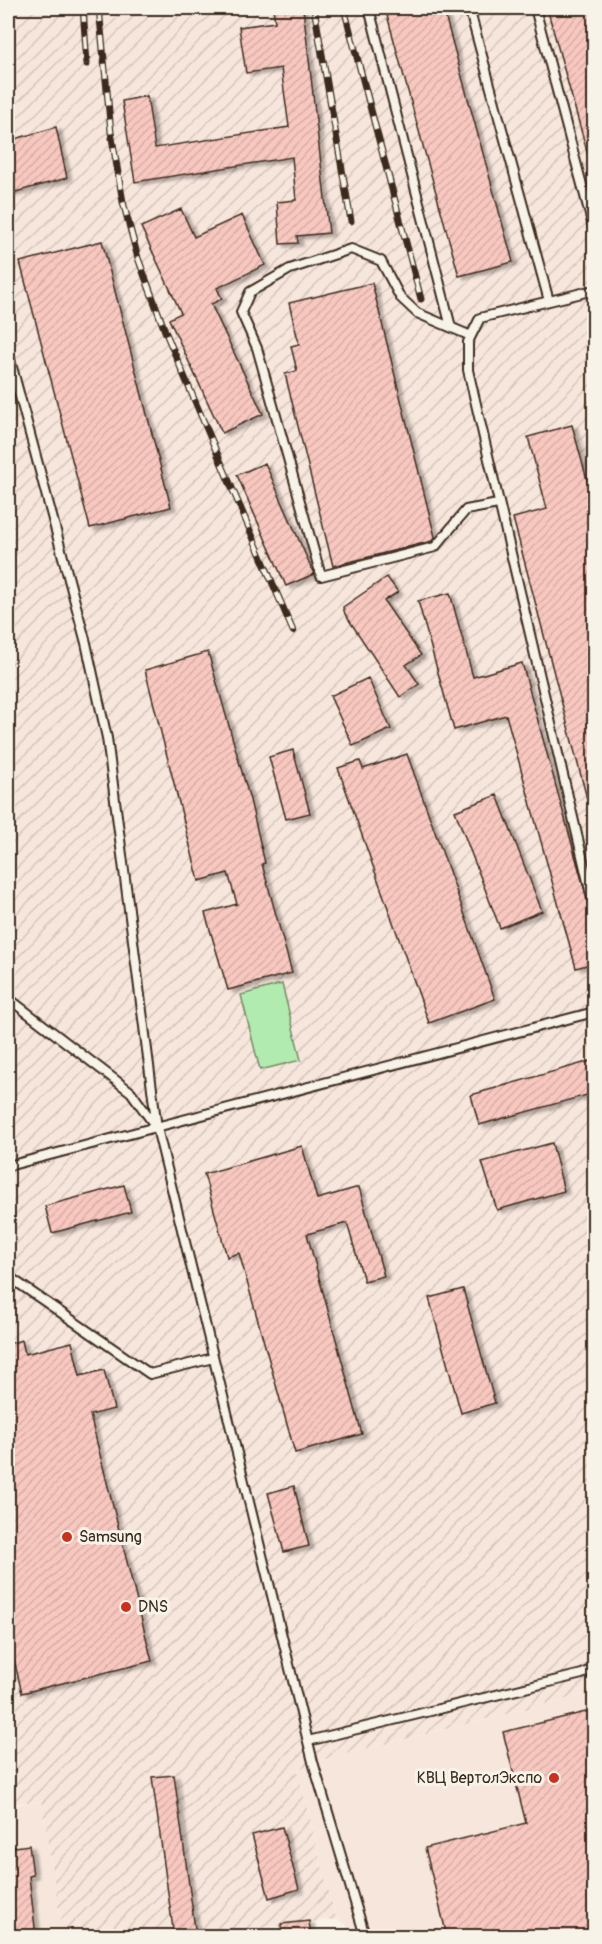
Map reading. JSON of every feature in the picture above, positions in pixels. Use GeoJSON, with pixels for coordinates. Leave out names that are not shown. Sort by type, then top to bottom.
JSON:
{"type":"FeatureCollection","features":[{"type":"Feature","properties":{"kind":"lane"},"geometry":{"type":"LineString","coordinates":[[369,8],[451,327]]}},
{"type":"Feature","properties":{"kind":"lane"},"geometry":{"type":"LineString","coordinates":[[469,8],[549,301]]}},
{"type":"Feature","properties":{"kind":"lane"},"geometry":{"type":"LineString","coordinates":[[536,8],[594,230]]}},
{"type":"Feature","properties":{"kind":"lane"},"geometry":{"type":"LineString","coordinates":[[471,336],[417,313],[400,297],[381,261],[351,249],[290,269],[250,292],[241,312],[257,348],[321,576],[435,547],[466,510],[498,504]]}},
{"type":"Feature","properties":{"kind":"lane"},"geometry":{"type":"LineString","coordinates":[[594,290],[480,318],[468,342],[468,370],[594,907]]}},
{"type":"Feature","properties":{"kind":"lane"},"geometry":{"type":"LineString","coordinates":[[8,352],[86,643],[107,738],[156,1128],[308,1742],[365,1936]]}},
{"type":"Feature","properties":{"kind":"lane"},"geometry":{"type":"LineString","coordinates":[[8,998],[131,1092],[156,1128]]}},
{"type":"Feature","properties":{"kind":"lane"},"geometry":{"type":"LineString","coordinates":[[8,1166],[594,1012]]}},
{"type":"Feature","properties":{"kind":"lane"},"geometry":{"type":"LineString","coordinates":[[8,1276],[150,1374],[213,1358]]}},
{"type":"Feature","properties":{"kind":"lane"},"geometry":{"type":"LineString","coordinates":[[308,1742],[582,1674],[594,1668]]}},
{"type":"Feature","properties":{"kind":"shaded area"},"geometry":{"type":"Polygon","coordinates":[[[8,8],[594,8],[594,1692],[313,1762],[297,1770],[336,1919],[254,1929],[255,1936],[63,1936],[41,1801],[8,1804],[8,896],[10,895],[8,865],[8,8]]]}},
{"type":"Feature","properties":{"kind":"shaded area"},"geometry":{"type":"Polygon","coordinates":[[[594,1692],[594,1936],[350,1936],[347,1925],[336,1919],[297,1770],[313,1762],[594,1692]]]}},
{"type":"Feature","properties":{"kind":"shaded area"},"geometry":{"type":"Polygon","coordinates":[[[41,1801],[63,1936],[8,1936],[8,1806],[41,1801]]]}},
{"type":"Feature","properties":{"kind":"green space"},"geometry":{"type":"Polygon","coordinates":[[[282,984],[301,1060],[260,1070],[241,995],[282,984]]]}},
{"type":"Feature","properties":{"kind":"building"},"geometry":{"type":"Polygon","coordinates":[[[273,8],[303,8],[329,233],[297,236],[298,243],[280,244],[277,202],[296,200],[292,157],[135,182],[122,101],[147,96],[155,148],[289,127],[281,68],[246,73],[239,27],[275,22],[273,8]]]}},
{"type":"Feature","properties":{"kind":"building"},"geometry":{"type":"Polygon","coordinates":[[[385,8],[443,8],[513,262],[459,276],[385,8]]]}},
{"type":"Feature","properties":{"kind":"building"},"geometry":{"type":"Polygon","coordinates":[[[547,8],[594,8],[594,165],[591,166],[547,8]]]}},
{"type":"Feature","properties":{"kind":"building"},"geometry":{"type":"Polygon","coordinates":[[[56,127],[67,178],[8,194],[8,141],[56,127]]]}},
{"type":"Feature","properties":{"kind":"building"},"geometry":{"type":"Polygon","coordinates":[[[181,209],[194,237],[242,215],[265,265],[217,288],[222,299],[211,304],[263,414],[222,433],[169,319],[181,313],[141,227],[181,209]]]}},
{"type":"Feature","properties":{"kind":"building"},"geometry":{"type":"Polygon","coordinates":[[[102,241],[171,507],[90,528],[20,262],[102,241]]]}},
{"type":"Feature","properties":{"kind":"building"},"geometry":{"type":"Polygon","coordinates":[[[372,283],[435,537],[432,541],[333,566],[285,374],[297,371],[291,346],[299,344],[289,303],[372,283]]]}},
{"type":"Feature","properties":{"kind":"building"},"geometry":{"type":"Polygon","coordinates":[[[572,425],[592,498],[594,497],[594,810],[590,810],[513,518],[547,509],[528,437],[572,425]]]}},
{"type":"Feature","properties":{"kind":"building"},"geometry":{"type":"Polygon","coordinates":[[[265,463],[314,574],[286,586],[237,475],[265,463]]]}},
{"type":"Feature","properties":{"kind":"building"},"geometry":{"type":"Polygon","coordinates":[[[387,577],[398,592],[384,601],[421,655],[406,665],[419,684],[400,697],[345,614],[343,607],[387,577]]]}},
{"type":"Feature","properties":{"kind":"building"},"geometry":{"type":"Polygon","coordinates":[[[450,593],[473,677],[522,663],[594,924],[594,963],[576,968],[506,715],[454,730],[418,601],[450,593]]]}},
{"type":"Feature","properties":{"kind":"building"},"geometry":{"type":"Polygon","coordinates":[[[208,652],[250,800],[265,863],[262,864],[292,973],[228,990],[205,913],[237,904],[228,873],[199,881],[145,670],[208,652]]]}},
{"type":"Feature","properties":{"kind":"building"},"geometry":{"type":"Polygon","coordinates":[[[368,678],[391,729],[353,746],[330,696],[368,678]]]}},
{"type":"Feature","properties":{"kind":"building"},"geometry":{"type":"Polygon","coordinates":[[[293,750],[310,813],[286,819],[269,757],[293,750]]]}},
{"type":"Feature","properties":{"kind":"building"},"geometry":{"type":"Polygon","coordinates":[[[407,754],[495,999],[429,1023],[338,768],[360,761],[363,769],[407,754]]]}},
{"type":"Feature","properties":{"kind":"building"},"geometry":{"type":"Polygon","coordinates":[[[497,795],[542,911],[500,928],[455,811],[497,795]]]}},
{"type":"Feature","properties":{"kind":"building"},"geometry":{"type":"Polygon","coordinates":[[[594,1060],[594,1093],[479,1125],[471,1095],[594,1060]]]}},
{"type":"Feature","properties":{"kind":"building"},"geometry":{"type":"Polygon","coordinates":[[[552,1143],[564,1191],[497,1210],[482,1162],[552,1143]]]}},
{"type":"Feature","properties":{"kind":"building"},"geometry":{"type":"Polygon","coordinates":[[[302,1146],[317,1199],[359,1187],[384,1276],[364,1281],[347,1223],[307,1234],[362,1434],[295,1453],[239,1253],[227,1257],[204,1174],[302,1146]]]}},
{"type":"Feature","properties":{"kind":"building"},"geometry":{"type":"Polygon","coordinates":[[[124,1185],[131,1212],[52,1233],[45,1206],[124,1185]]]}},
{"type":"Feature","properties":{"kind":"building"},"geometry":{"type":"Polygon","coordinates":[[[463,1289],[495,1403],[461,1413],[429,1298],[463,1289]]]}},
{"type":"Feature","properties":{"kind":"building"},"geometry":{"type":"Polygon","coordinates":[[[22,1340],[25,1354],[72,1342],[80,1376],[104,1370],[114,1409],[90,1415],[152,1661],[22,1693],[8,1635],[8,1344],[22,1340]]]}},
{"type":"Feature","properties":{"kind":"building"},"geometry":{"type":"Polygon","coordinates":[[[294,1486],[309,1546],[284,1552],[268,1493],[294,1486]]]}},
{"type":"Feature","properties":{"kind":"building","name":"КВЦ ВертолЭкспо"},"geometry":{"type":"Polygon","coordinates":[[[594,1710],[594,1936],[447,1936],[425,1848],[526,1823],[503,1732],[594,1710]]]}},
{"type":"Feature","properties":{"kind":"building"},"geometry":{"type":"Polygon","coordinates":[[[174,1775],[196,1936],[174,1936],[152,1777],[174,1775]]]}},
{"type":"Feature","properties":{"kind":"building"},"geometry":{"type":"Polygon","coordinates":[[[282,1827],[299,1889],[269,1898],[252,1835],[282,1827]]]}},
{"type":"Feature","properties":{"kind":"building"},"geometry":{"type":"Polygon","coordinates":[[[29,1845],[33,1875],[29,1876],[36,1936],[8,1936],[8,1848],[29,1845]]]}},
{"type":"Feature","properties":{"kind":"building"},"geometry":{"type":"Polygon","coordinates":[[[309,1921],[311,1936],[282,1936],[281,1924],[309,1921]]]}},
{"type":"Feature","properties":{"kind":"railway"},"geometry":{"type":"LineString","coordinates":[[83,8],[87,64]]}},
{"type":"Feature","properties":{"kind":"railway"},"geometry":{"type":"LineString","coordinates":[[99,8],[111,132],[123,202],[138,258],[165,331],[293,631]]}},
{"type":"Feature","properties":{"kind":"railway"},"geometry":{"type":"LineString","coordinates":[[314,8],[351,221]]}},
{"type":"Feature","properties":{"kind":"railway"},"geometry":{"type":"LineString","coordinates":[[344,8],[421,299]]}},
{"type":"Feature","properties":{"kind":"place","name":"Samsung"},"geometry":{"type":"Point","coordinates":[67,1537]}},
{"type":"Feature","properties":{"kind":"place","name":"DNS"},"geometry":{"type":"Point","coordinates":[126,1607]}},
{"type":"Feature","properties":{"kind":"place","name":"КВЦ ВертолЭкспо"},"geometry":{"type":"Point","coordinates":[554,1778]}}]}
